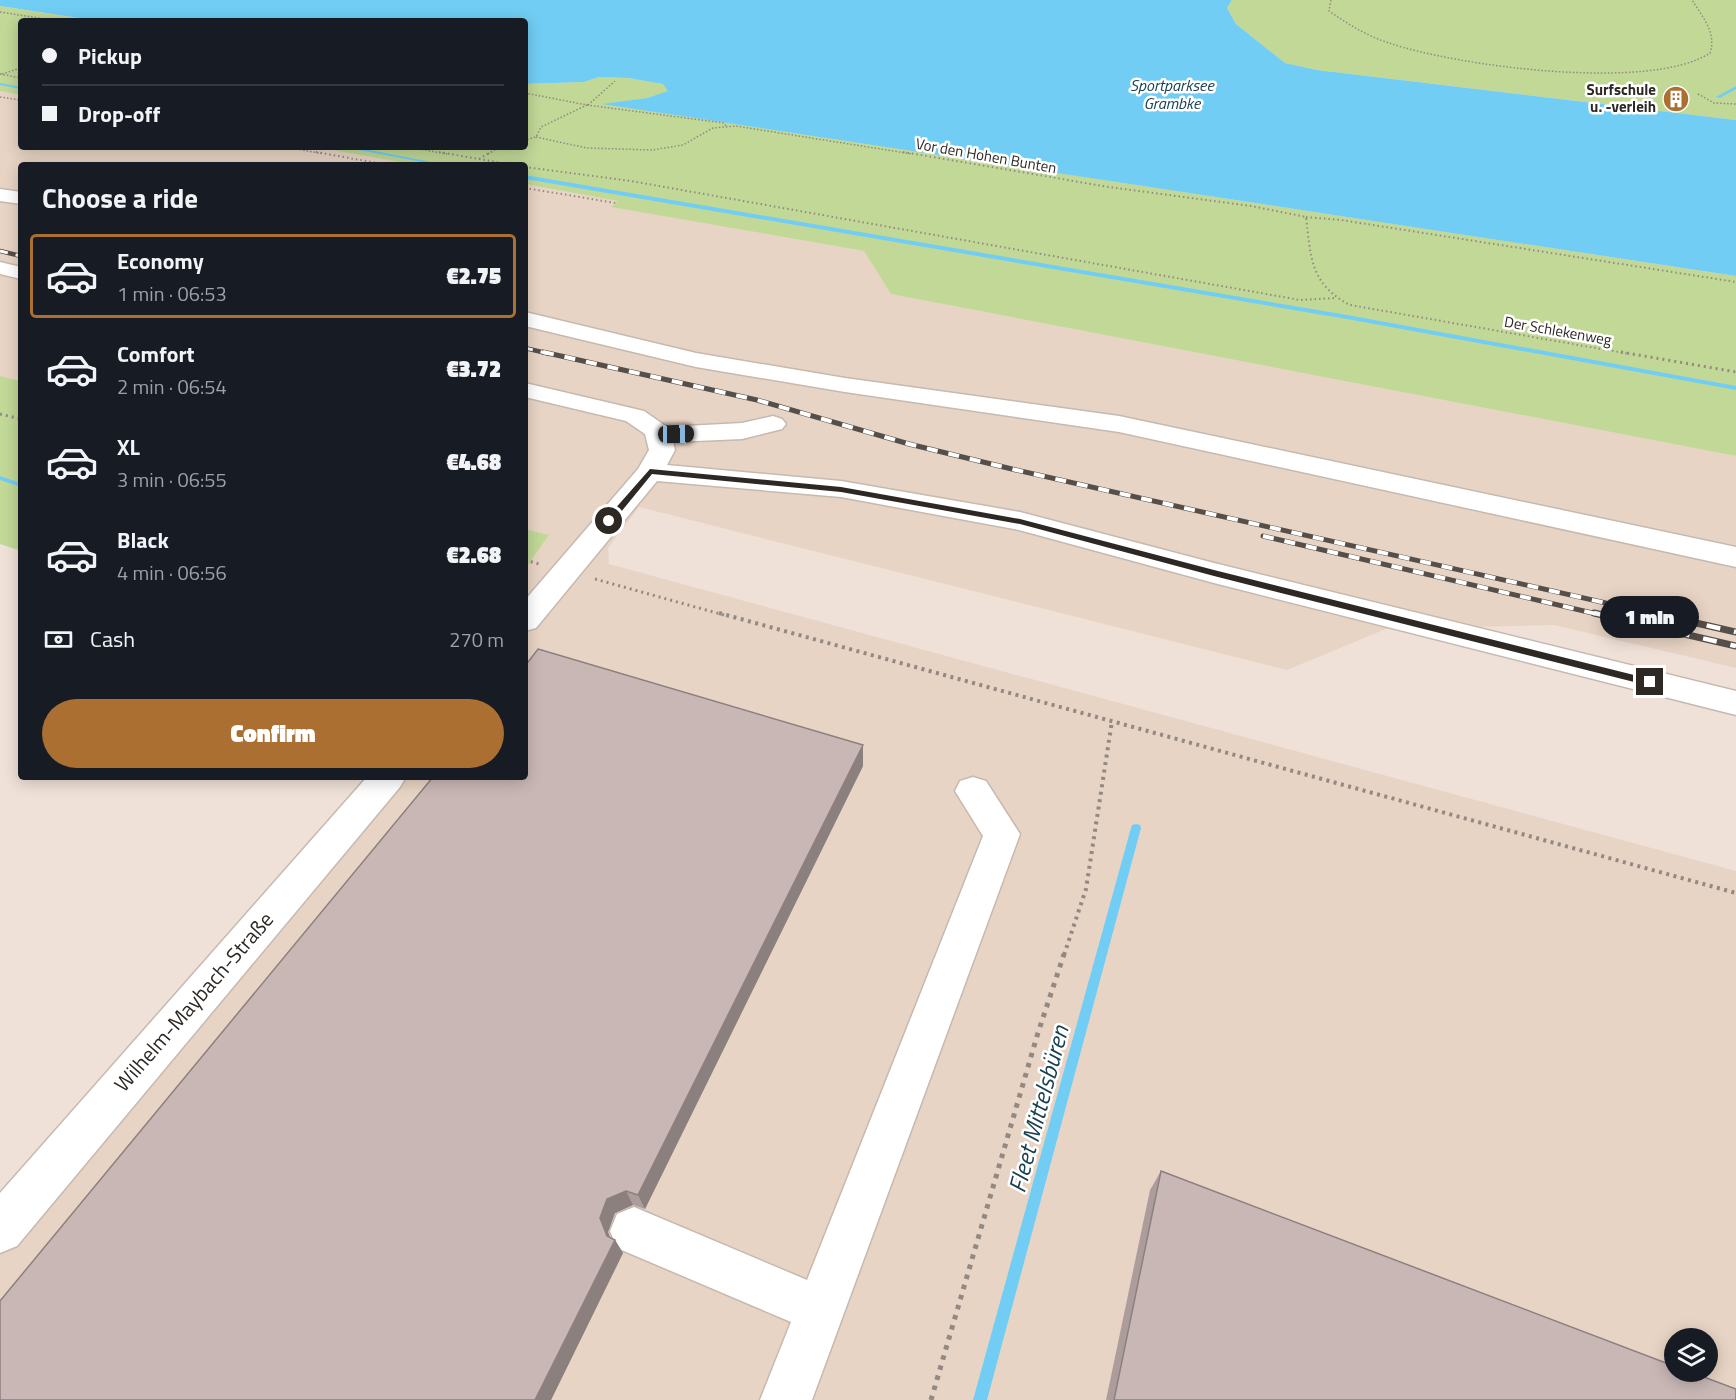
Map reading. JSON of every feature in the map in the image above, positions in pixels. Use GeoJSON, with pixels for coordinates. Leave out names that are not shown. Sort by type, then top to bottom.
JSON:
{"type":"FeatureCollection","features":[{"type":"Feature","properties":{"kind":"street"},"geometry":{"type":"LineString","coordinates":[[0,195],[18,198]]}},
{"type":"Feature","properties":{"kind":"street"},"geometry":{"type":"LineString","coordinates":[[0,268],[18,272]]}},
{"type":"Feature","properties":{"kind":"street"},"geometry":{"type":"LineString","coordinates":[[528,320],[696,360],[845,385],[1119,424],[1736,557]]}},
{"type":"Feature","properties":{"kind":"street"},"geometry":{"type":"LineString","coordinates":[[528,391],[635,416],[657,431],[662,450],[650,472],[528,617]]}},
{"type":"Feature","properties":{"kind":"street"},"geometry":{"type":"LineString","coordinates":[[658,435],[742,431],[773,424]]}},
{"type":"Feature","properties":{"kind":"street"},"geometry":{"type":"LineString","coordinates":[[650,472],[841,489],[1020,521],[1260,584],[1736,703]]}},
{"type":"Feature","properties":{"kind":"street","name":"Wilhelm-Maybach-Straße"},"geometry":{"type":"LineString","coordinates":[[0,1229],[385,780]]}},
{"type":"Feature","properties":{"kind":"street"},"geometry":{"type":"LineString","coordinates":[[786,1400],[1002,834],[973,791]]}},
{"type":"Feature","properties":{"kind":"street"},"geometry":{"type":"LineString","coordinates":[[634,1231],[820,1310]]}},
{"type":"Feature","properties":{"kind":"path"},"geometry":{"type":"LineString","coordinates":[[1331,0],[1329,11],[1358,30],[1439,56],[1517,69],[1597,72],[1671,69],[1701,60],[1710,53],[1713,45],[1709,26],[1692,0]]}},
{"type":"Feature","properties":{"kind":"path"},"geometry":{"type":"LineString","coordinates":[[0,12],[39,18]]}},
{"type":"Feature","properties":{"kind":"path"},"geometry":{"type":"LineString","coordinates":[[1,74],[18,69]]}},
{"type":"Feature","properties":{"kind":"path"},"geometry":{"type":"LineString","coordinates":[[1,74],[18,77]]}},
{"type":"Feature","properties":{"kind":"path"},"geometry":{"type":"LineString","coordinates":[[528,139],[536,137],[541,127],[587,105],[615,81]]}},
{"type":"Feature","properties":{"kind":"path"},"geometry":{"type":"LineString","coordinates":[[528,94],[626,113],[684,117],[724,123],[726,126]]}},
{"type":"Feature","properties":{"kind":"path"},"geometry":{"type":"LineString","coordinates":[[1698,94],[1714,103],[1736,104]]}},
{"type":"Feature","properties":{"kind":"path"},"geometry":{"type":"LineString","coordinates":[[0,97],[18,100]]}},
{"type":"Feature","properties":{"kind":"path","name":"Vor den Hohen Bunten"},"geometry":{"type":"LineString","coordinates":[[536,137],[548,142],[600,149],[661,149],[682,145],[708,130],[726,126],[753,127],[1109,187],[1251,206],[1306,217],[1341,220],[1736,282]]}},
{"type":"Feature","properties":{"kind":"path"},"geometry":{"type":"LineString","coordinates":[[303,150],[371,162]]}},
{"type":"Feature","properties":{"kind":"path"},"geometry":{"type":"LineString","coordinates":[[426,150],[496,162]]}},
{"type":"Feature","properties":{"kind":"path"},"geometry":{"type":"LineString","coordinates":[[478,159],[494,150]]}},
{"type":"Feature","properties":{"kind":"path"},"geometry":{"type":"LineString","coordinates":[[528,167],[631,180],[1300,300],[1335,298]]}},
{"type":"Feature","properties":{"kind":"path"},"geometry":{"type":"LineString","coordinates":[[528,188],[616,203]]}},
{"type":"Feature","properties":{"kind":"path"},"geometry":{"type":"LineString","coordinates":[[1306,217],[1313,263],[1319,283],[1335,298]]}},
{"type":"Feature","properties":{"kind":"path","name":"Der Schlekenweg"},"geometry":{"type":"LineString","coordinates":[[1335,298],[1350,305],[1376,310],[1736,372]]}},
{"type":"Feature","properties":{"kind":"path"},"geometry":{"type":"LineString","coordinates":[[0,414],[18,418]]}},
{"type":"Feature","properties":{"kind":"path"},"geometry":{"type":"LineString","coordinates":[[567,572],[1736,893]]}},
{"type":"Feature","properties":{"kind":"path"},"geometry":{"type":"LineString","coordinates":[[931,1400],[1036,1036],[1086,889],[1112,721]]}},
{"type":"Feature","properties":{"kind":"shaded area"},"geometry":{"type":"Polygon","coordinates":[[[0,91],[18,94],[18,150],[333,150],[400,162],[18,162],[18,380],[0,376],[0,91]]]}},
{"type":"Feature","properties":{"kind":"shaded area"},"geometry":{"type":"Polygon","coordinates":[[[528,185],[619,201],[612,207],[864,251],[891,294],[1736,456],[1736,668],[1554,625],[1386,629],[1287,670],[639,507],[608,548],[609,564],[1736,871],[1736,1400],[0,1400],[0,1197],[324,832],[365,780],[528,780],[528,565],[549,535],[528,530],[528,185]]]}},
{"type":"Feature","properties":{"kind":"green space"},"geometry":{"type":"Polygon","coordinates":[[[1232,0],[1736,0],[1736,120],[1317,70],[1285,63],[1236,24],[1227,8],[1232,0]]]}},
{"type":"Feature","properties":{"kind":"green space"},"geometry":{"type":"Polygon","coordinates":[[[0,6],[79,18],[18,18],[18,94],[0,91],[0,6]]]}},
{"type":"Feature","properties":{"kind":"green space"},"geometry":{"type":"Polygon","coordinates":[[[599,77],[628,78],[663,84],[669,91],[647,98],[605,104],[1736,276],[1736,456],[891,294],[864,251],[611,207],[618,201],[528,185],[528,162],[399,162],[332,150],[528,150],[528,84],[584,82],[599,77]]]}},
{"type":"Feature","properties":{"kind":"green space"},"geometry":{"type":"Polygon","coordinates":[[[0,376],[18,380],[18,550],[0,544],[0,376]]]}},
{"type":"Feature","properties":{"kind":"green space"},"geometry":{"type":"Polygon","coordinates":[[[528,530],[549,535],[528,565],[528,530]]]}},
{"type":"Feature","properties":{"kind":"water","name":"Sportparksee Grambke"},"geometry":{"type":"Polygon","coordinates":[[[0,0],[1232,0],[1227,8],[1236,24],[1285,63],[1317,70],[1736,120],[1736,276],[602,104],[647,98],[668,91],[663,84],[628,78],[599,77],[584,82],[528,84],[528,18],[79,18],[0,6],[0,0]]]}},
{"type":"Feature","properties":{"kind":"building"},"geometry":{"type":"Polygon","coordinates":[[[538,649],[863,745],[638,1195],[626,1191],[607,1199],[600,1218],[607,1236],[615,1240],[535,1400],[0,1400],[0,1301],[431,780],[528,780],[528,662],[538,649]]]}},
{"type":"Feature","properties":{"kind":"building"},"geometry":{"type":"Polygon","coordinates":[[[1161,1171],[1664,1362],[1664,1382],[1717,1382],[1736,1389],[1736,1400],[1114,1400],[1161,1171]]]}},
{"type":"Feature","properties":{"kind":"waterway"},"geometry":{"type":"LineString","coordinates":[[0,84],[18,87]]}},
{"type":"Feature","properties":{"kind":"waterway"},"geometry":{"type":"LineString","coordinates":[[1718,97],[1736,87]]}},
{"type":"Feature","properties":{"kind":"waterway"},"geometry":{"type":"LineString","coordinates":[[362,150],[428,162]]}},
{"type":"Feature","properties":{"kind":"waterway"},"geometry":{"type":"LineString","coordinates":[[528,178],[1347,317],[1736,388]]}},
{"type":"Feature","properties":{"kind":"waterway"},"geometry":{"type":"LineString","coordinates":[[0,478],[18,484]]}},
{"type":"Feature","properties":{"kind":"waterway","name":"Fleet Mittelsbüren"},"geometry":{"type":"LineString","coordinates":[[980,1400],[1136,828]]}},
{"type":"Feature","properties":{"kind":"railway"},"geometry":{"type":"LineString","coordinates":[[0,251],[18,255]]}},
{"type":"Feature","properties":{"kind":"railway"},"geometry":{"type":"LineString","coordinates":[[528,349],[550,354]]}},
{"type":"Feature","properties":{"kind":"railway"},"geometry":{"type":"LineString","coordinates":[[543,352],[757,400],[909,444],[1016,470],[1659,615]]}},
{"type":"Feature","properties":{"kind":"railway"},"geometry":{"type":"LineString","coordinates":[[1263,536],[1601,615]]}},
{"type":"Feature","properties":{"kind":"railway"},"geometry":{"type":"LineString","coordinates":[[1594,613],[1736,646]]}},
{"type":"Feature","properties":{"kind":"railway"},"geometry":{"type":"LineString","coordinates":[[1652,613],[1736,632]]}},
{"type":"Feature","properties":{"kind":"place","name":"Surfschule u. -verleih"},"geometry":{"type":"Point","coordinates":[1676,99]}},
{"type":"Feature","properties":{"kind":"route"},"geometry":{"type":"LineString","coordinates":[[609,521],[650,472],[841,489],[1020,521],[1214,573],[1650,682]]}}]}
